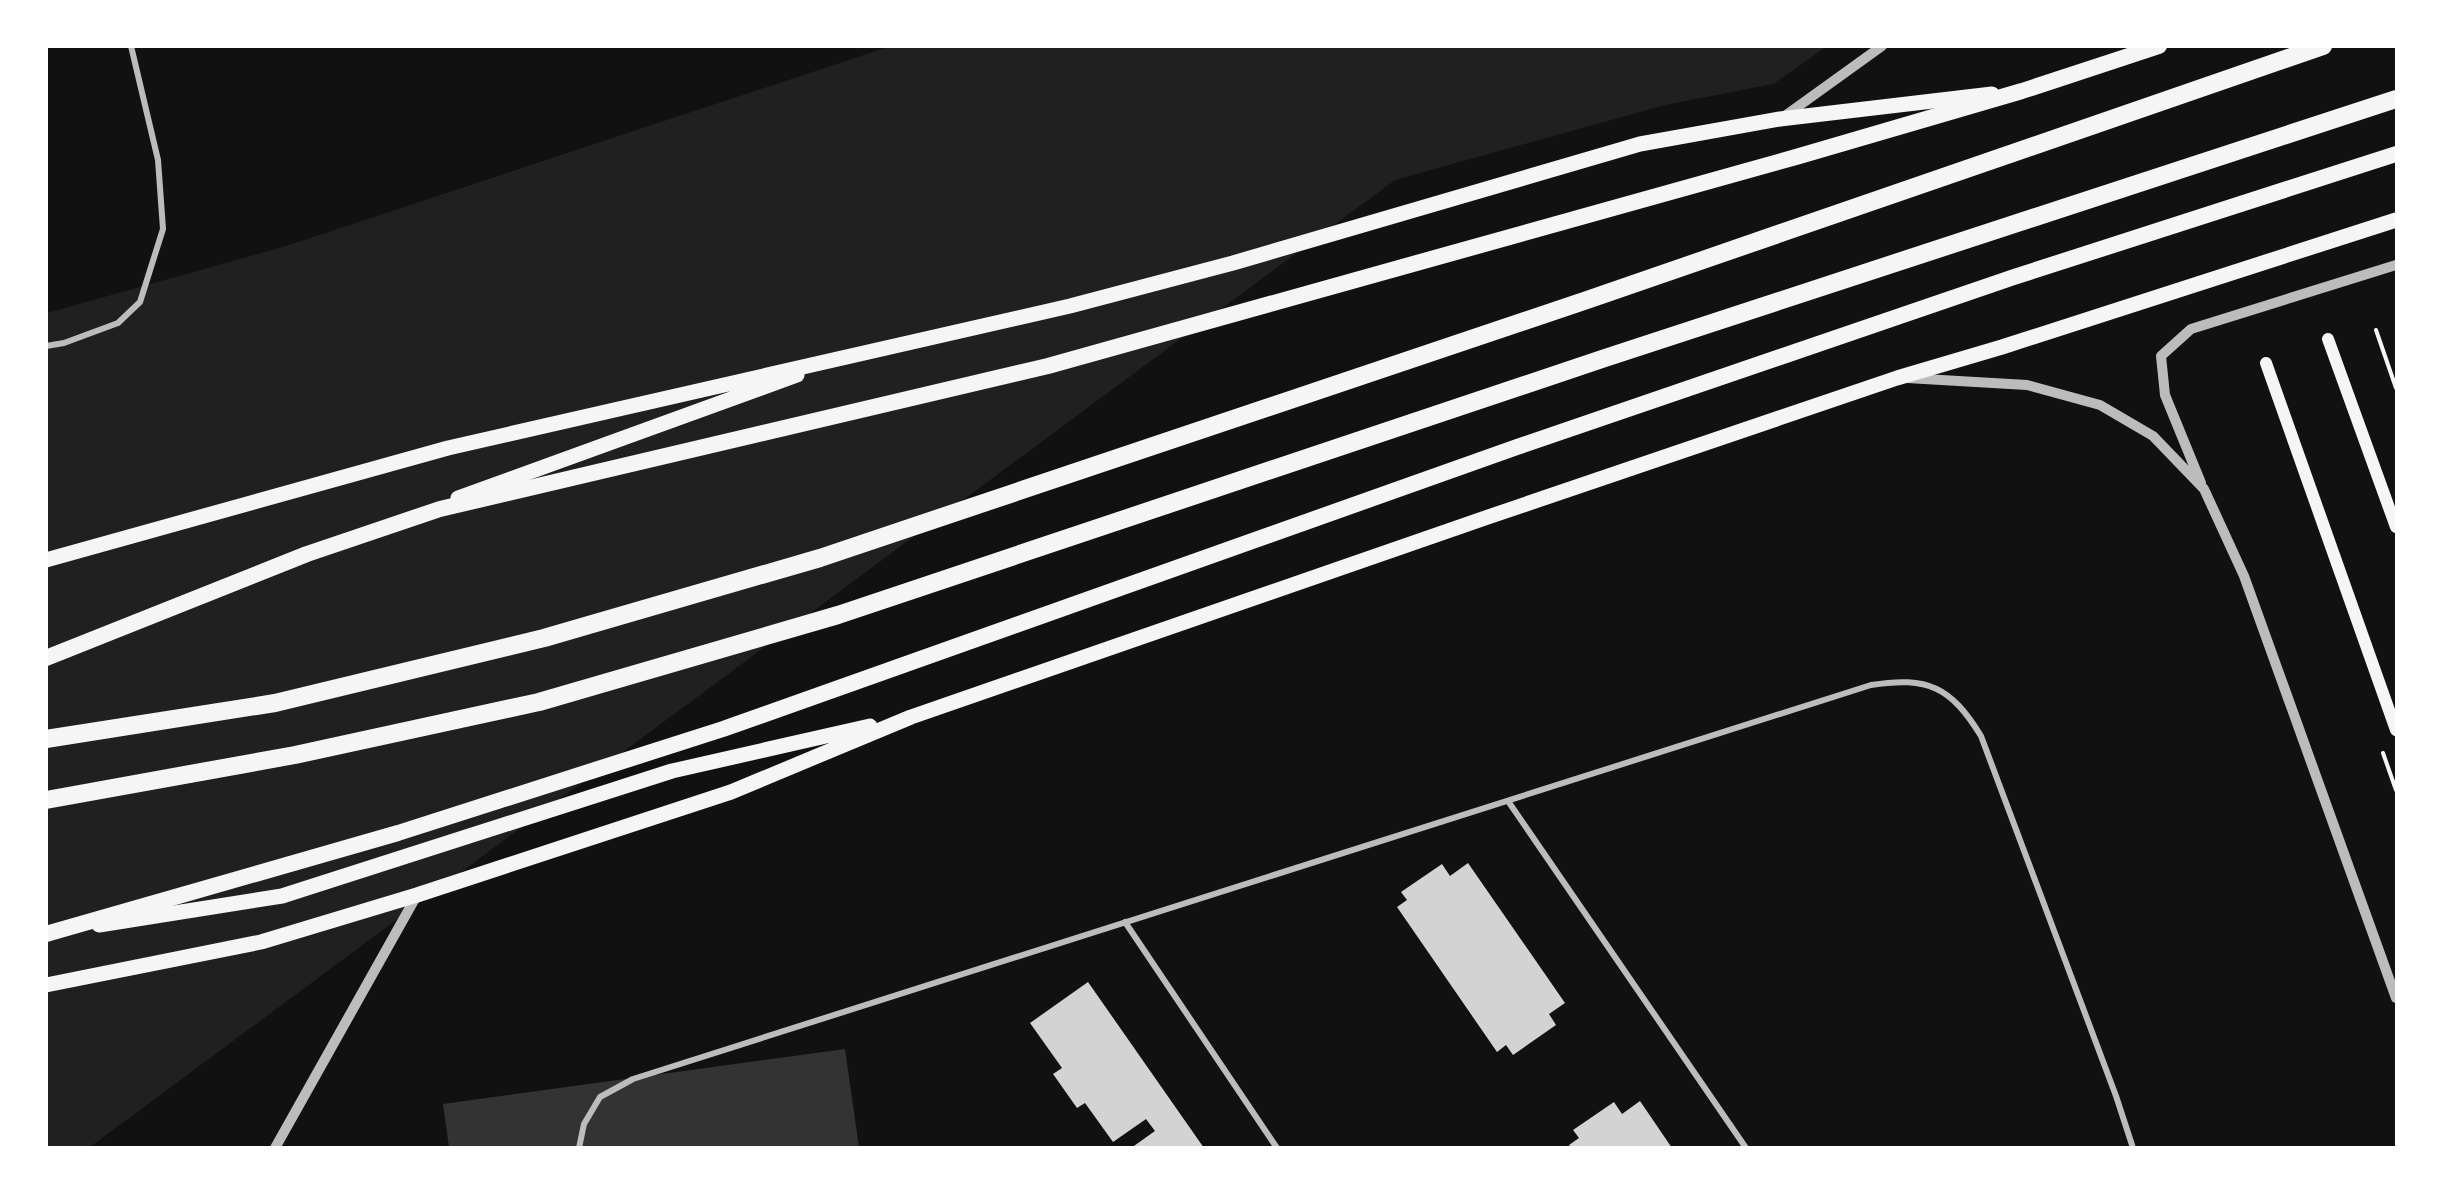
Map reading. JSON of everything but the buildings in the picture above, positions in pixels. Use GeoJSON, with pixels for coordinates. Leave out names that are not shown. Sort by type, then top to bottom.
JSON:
{"type":"FeatureCollection","features":[{"type":"Feature","properties":{"kind":"highway"},"geometry":{"type":"LineString","coordinates":[[46,658],[307,554],[440,509],[1047,366],[1796,157],[2022,91],[2159,46]]}},
{"type":"Feature","properties":{"kind":"highway"},"geometry":{"type":"LineString","coordinates":[[46,739],[286,700],[544,638],[820,558],[1587,300],[2323,46]]}},
{"type":"Feature","properties":{"kind":"highway"},"geometry":{"type":"LineString","coordinates":[[46,800],[295,755],[539,702],[838,615],[1605,358],[2397,99]]}},
{"type":"Feature","properties":{"kind":"highway"},"geometry":{"type":"LineString","coordinates":[[46,934],[398,833],[723,729],[1517,447],[2014,277],[2397,154]]}},
{"type":"Feature","properties":{"kind":"main road"},"geometry":{"type":"LineString","coordinates":[[46,560],[448,448],[1070,306],[1233,264],[1640,144],[1780,119],[2022,91]]}},
{"type":"Feature","properties":{"kind":"main road"},"geometry":{"type":"LineString","coordinates":[[46,985],[261,942],[417,895],[731,792],[911,717],[1898,378],[2002,347],[2397,220]]}},
{"type":"Feature","properties":{"kind":"main road"},"geometry":{"type":"LineString","coordinates":[[2328,339],[2397,527]]}},
{"type":"Feature","properties":{"kind":"main road"},"geometry":{"type":"LineString","coordinates":[[307,554],[859,353]]}},
{"type":"Feature","properties":{"kind":"main road"},"geometry":{"type":"LineString","coordinates":[[2266,363],[2397,730]]}},
{"type":"Feature","properties":{"kind":"main road"},"geometry":{"type":"LineString","coordinates":[[63,930],[282,896],[672,771],[911,717]]}},
{"type":"Feature","properties":{"kind":"street"},"geometry":{"type":"LineString","coordinates":[[46,346],[64,343],[118,323],[140,302],[163,229],[158,160],[131,46]]}},
{"type":"Feature","properties":{"kind":"street"},"geometry":{"type":"LineString","coordinates":[[1780,119],[1882,46]]}},
{"type":"Feature","properties":{"kind":"street"},"geometry":{"type":"LineString","coordinates":[[2397,265],[2191,329],[2162,357],[2165,395],[2204,489],[2244,576],[2397,998]]}},
{"type":"Feature","properties":{"kind":"street"},"geometry":{"type":"LineString","coordinates":[[1898,378],[2027,385],[2100,405],[2153,436],[2204,489]]}},
{"type":"Feature","properties":{"kind":"street"},"geometry":{"type":"LineString","coordinates":[[579,1148],[584,1124],[600,1097],[633,1079],[1871,685],[1899,681],[1935,686],[1968,715],[1981,736],[2116,1096],[2133,1148]]}},
{"type":"Feature","properties":{"kind":"street"},"geometry":{"type":"LineString","coordinates":[[1508,801],[1746,1148]]}},
{"type":"Feature","properties":{"kind":"street"},"geometry":{"type":"LineString","coordinates":[[275,1148],[417,895]]}},
{"type":"Feature","properties":{"kind":"street"},"geometry":{"type":"LineString","coordinates":[[1125,922],[1277,1148]]}},
{"type":"Feature","properties":{"kind":"path"},"geometry":{"type":"LineString","coordinates":[[2376,330],[2397,388]]}},
{"type":"Feature","properties":{"kind":"shaded area"},"geometry":{"type":"Polygon","coordinates":[[[888,47],[1826,47],[1773,84],[1665,105],[1395,180],[90,1147],[47,1148],[47,313],[286,246],[888,47]]]}},
{"type":"Feature","properties":{"kind":"shaded area"},"geometry":{"type":"Polygon","coordinates":[[[845,1049],[859,1147],[449,1147],[443,1104],[845,1049]]]}}]}
